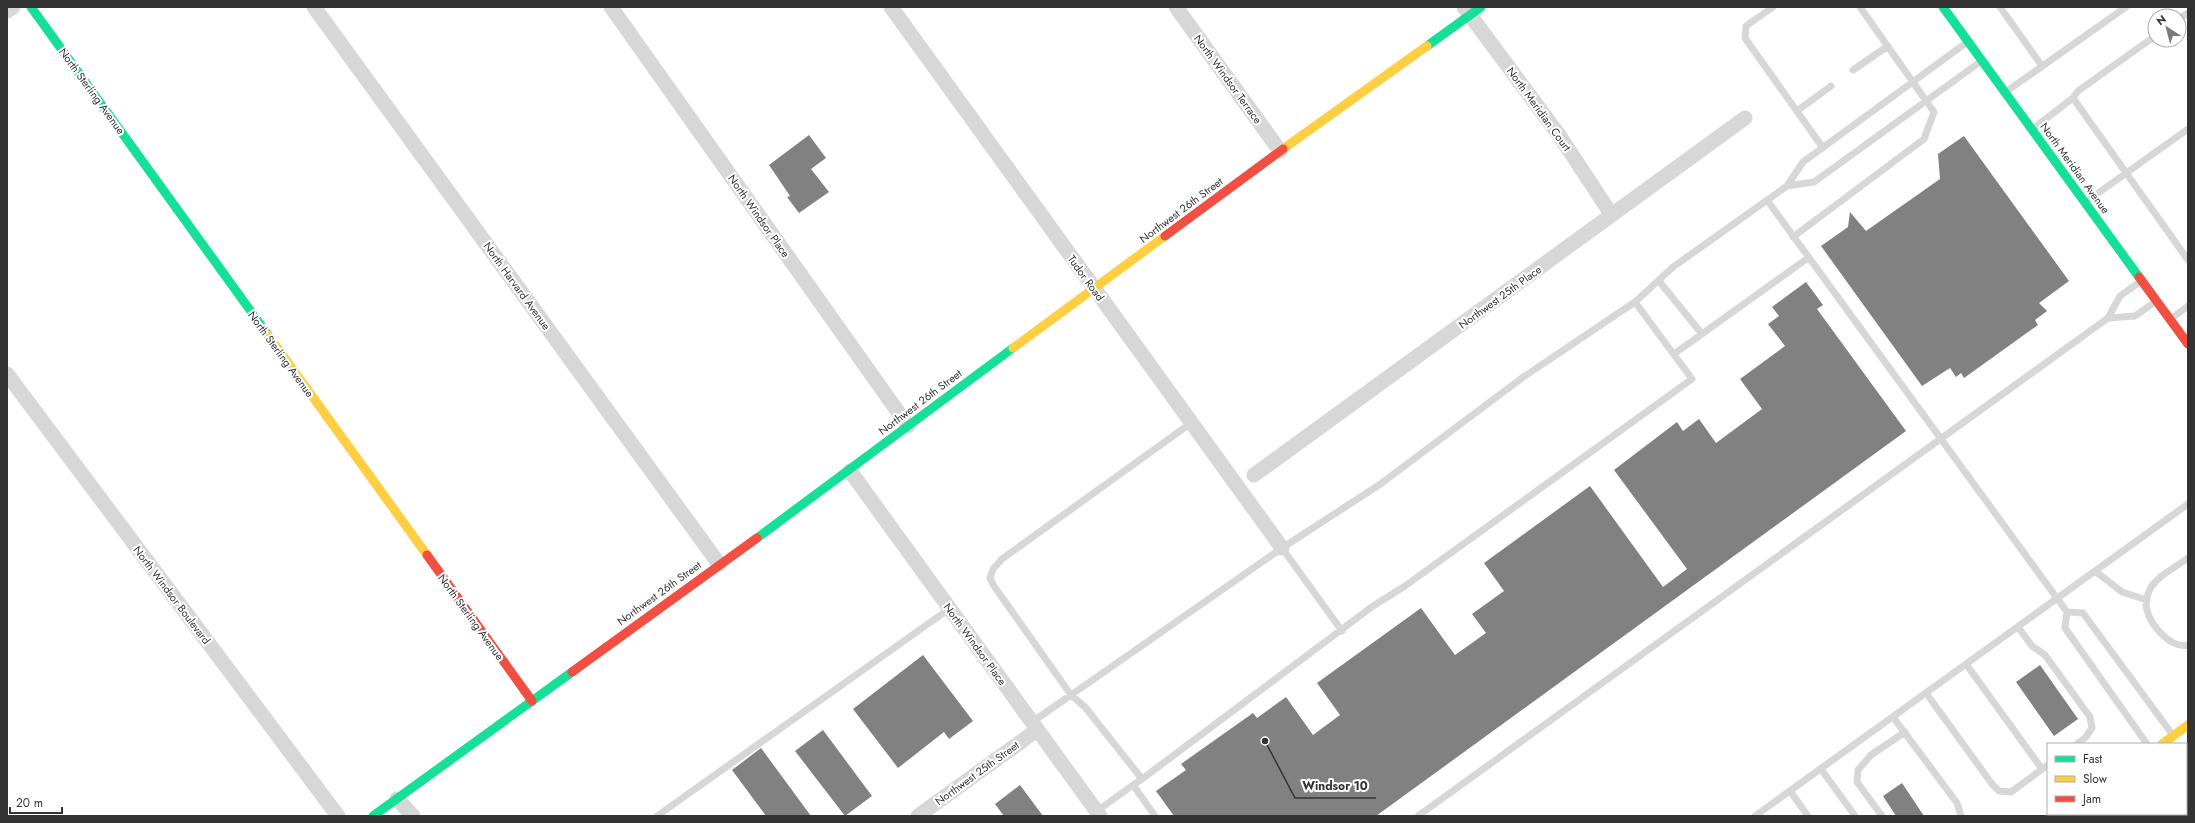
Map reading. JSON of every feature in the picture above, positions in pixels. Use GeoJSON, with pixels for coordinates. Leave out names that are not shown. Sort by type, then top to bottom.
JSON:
{"type":"FeatureCollection","features":[{"type":"Feature","properties":{"kind":"street"},"geometry":{"type":"LineString","coordinates":[[7,11],[13,7]]}},
{"type":"Feature","properties":{"kind":"street","name":"North Sterling Avenue"},"geometry":{"type":"LineString","coordinates":[[31,7],[532,701]]}},
{"type":"Feature","properties":{"kind":"street","name":"North Harvard Avenue"},"geometry":{"type":"LineString","coordinates":[[314,7],[719,564]]}},
{"type":"Feature","properties":{"kind":"street","name":"North Windsor Place"},"geometry":{"type":"LineString","coordinates":[[611,7],[908,426]]}},
{"type":"Feature","properties":{"kind":"street","name":"Tudor Road"},"geometry":{"type":"LineString","coordinates":[[891,7],[1282,548]]}},
{"type":"Feature","properties":{"kind":"street","name":"North Windsor Terrace"},"geometry":{"type":"LineString","coordinates":[[1176,7],[1280,150]]}},
{"type":"Feature","properties":{"kind":"street","name":"North Meridian Avenue"},"geometry":{"type":"LineString","coordinates":[[1943,7],[2188,344]]}},
{"type":"Feature","properties":{"kind":"street","name":"Northwest 26th Street"},"geometry":{"type":"LineString","coordinates":[[373,816],[719,564],[850,471],[908,426],[1280,150],[1472,10]]}},
{"type":"Feature","properties":{"kind":"street","name":"North Meridian Court"},"geometry":{"type":"LineString","coordinates":[[1472,10],[1542,113],[1559,135],[1611,214]]}},
{"type":"Feature","properties":{"kind":"street","name":"Northwest 25th Place"},"geometry":{"type":"LineString","coordinates":[[1254,475],[1744,118]]}},
{"type":"Feature","properties":{"kind":"street","name":"North Windsor Boulevard"},"geometry":{"type":"LineString","coordinates":[[7,374],[338,816]]}},
{"type":"Feature","properties":{"kind":"street","name":"North Windsor Place"},"geometry":{"type":"LineString","coordinates":[[850,471],[1099,814]]}},
{"type":"Feature","properties":{"kind":"street","name":"Northwest 25th Street"},"geometry":{"type":"LineString","coordinates":[[918,816],[1034,726]]}},
{"type":"Feature","properties":{"kind":"street"},"geometry":{"type":"LineString","coordinates":[[2163,743],[2188,726]]}},
{"type":"Feature","properties":{"kind":"street"},"geometry":{"type":"LineString","coordinates":[[397,799],[412,816]]}},
{"type":"Feature","properties":{"kind":"lane"},"geometry":{"type":"LineString","coordinates":[[1773,7],[1746,26],[1745,38],[1823,148]]}},
{"type":"Feature","properties":{"kind":"lane"},"geometry":{"type":"LineString","coordinates":[[1793,236],[1924,139],[1934,112],[1860,7]]}},
{"type":"Feature","properties":{"kind":"lane"},"geometry":{"type":"LineString","coordinates":[[2000,7],[2042,66]]}},
{"type":"Feature","properties":{"kind":"lane"},"geometry":{"type":"LineString","coordinates":[[2005,93],[2126,7]]}},
{"type":"Feature","properties":{"kind":"lane"},"geometry":{"type":"LineString","coordinates":[[1034,726],[1071,695],[1282,548],[1379,485],[1522,378],[1635,302],[1673,267],[1788,186],[1803,162],[1968,42]]}},
{"type":"Feature","properties":{"kind":"lane"},"geometry":{"type":"LineString","coordinates":[[2032,129],[2073,98],[2078,91],[2147,42]]}},
{"type":"Feature","properties":{"kind":"lane"},"geometry":{"type":"LineString","coordinates":[[1854,70],[1888,46]]}},
{"type":"Feature","properties":{"kind":"lane"},"geometry":{"type":"LineString","coordinates":[[1788,186],[1814,182],[1982,60]]}},
{"type":"Feature","properties":{"kind":"lane"},"geometry":{"type":"LineString","coordinates":[[1797,111],[1831,86]]}},
{"type":"Feature","properties":{"kind":"lane"},"geometry":{"type":"LineString","coordinates":[[2073,98],[2188,260]]}},
{"type":"Feature","properties":{"kind":"lane"},"geometry":{"type":"LineString","coordinates":[[2085,202],[2188,129]]}},
{"type":"Feature","properties":{"kind":"lane"},"geometry":{"type":"LineString","coordinates":[[1767,200],[2057,599],[2068,612],[2082,614],[2173,736]]}},
{"type":"Feature","properties":{"kind":"lane"},"geometry":{"type":"LineString","coordinates":[[1674,354],[1808,258]]}},
{"type":"Feature","properties":{"kind":"lane"},"geometry":{"type":"LineString","coordinates":[[1418,816],[2108,318],[2120,296],[2141,280]]}},
{"type":"Feature","properties":{"kind":"lane"},"geometry":{"type":"LineString","coordinates":[[1659,281],[1702,334]]}},
{"type":"Feature","properties":{"kind":"lane"},"geometry":{"type":"LineString","coordinates":[[2108,318],[2135,316],[2156,301]]}},
{"type":"Feature","properties":{"kind":"lane"},"geometry":{"type":"LineString","coordinates":[[1099,814],[1142,778],[1373,606],[1405,586],[1692,378],[1635,302]]}},
{"type":"Feature","properties":{"kind":"lane"},"geometry":{"type":"LineString","coordinates":[[2170,319],[2188,306]]}},
{"type":"Feature","properties":{"kind":"lane"},"geometry":{"type":"LineString","coordinates":[[1142,778],[1085,707],[1071,695],[994,586],[990,578],[993,569],[1002,559],[1191,423]]}},
{"type":"Feature","properties":{"kind":"lane"},"geometry":{"type":"LineString","coordinates":[[1755,816],[2188,504]]}},
{"type":"Feature","properties":{"kind":"lane"},"geometry":{"type":"LineString","coordinates":[[1282,548],[1342,630]]}},
{"type":"Feature","properties":{"kind":"lane"},"geometry":{"type":"LineString","coordinates":[[2188,558],[2158,580],[2150,589],[2147,600],[2147,610],[2152,622],[2167,640],[2174,644],[2188,645]]}},
{"type":"Feature","properties":{"kind":"lane"},"geometry":{"type":"LineString","coordinates":[[2095,571],[2122,592],[2147,600]]}},
{"type":"Feature","properties":{"kind":"lane"},"geometry":{"type":"LineString","coordinates":[[657,816],[949,609]]}},
{"type":"Feature","properties":{"kind":"lane"},"geometry":{"type":"LineString","coordinates":[[2068,612],[2066,628],[2146,743]]}},
{"type":"Feature","properties":{"kind":"lane"},"geometry":{"type":"LineString","coordinates":[[2018,627],[2032,646],[2045,655],[2090,717],[2092,728],[2086,738],[2078,743]]}},
{"type":"Feature","properties":{"kind":"lane"},"geometry":{"type":"LineString","coordinates":[[1926,693],[1992,784],[1999,791],[2011,792],[2045,767],[1966,664]]}},
{"type":"Feature","properties":{"kind":"lane"},"geometry":{"type":"LineString","coordinates":[[1893,717],[1957,803],[1961,816]]}},
{"type":"Feature","properties":{"kind":"lane"},"geometry":{"type":"LineString","coordinates":[[1882,816],[1857,782],[1858,770],[1872,755],[1904,732]]}},
{"type":"Feature","properties":{"kind":"lane"},"geometry":{"type":"LineString","coordinates":[[1821,769],[1855,816]]}},
{"type":"Feature","properties":{"kind":"lane"},"geometry":{"type":"LineString","coordinates":[[1133,786],[1155,816]]}},
{"type":"Feature","properties":{"kind":"lane"},"geometry":{"type":"LineString","coordinates":[[1790,791],[1808,816]]}},
{"type":"Feature","properties":{"kind":"building"},"geometry":{"type":"Polygon","coordinates":[[[809,135],[826,158],[811,169],[829,192],[799,213],[787,197],[790,196],[769,165],[809,135]]]}},
{"type":"Feature","properties":{"kind":"building"},"geometry":{"type":"Polygon","coordinates":[[[1964,136],[2069,281],[2039,303],[2047,311],[2035,320],[2038,325],[1964,378],[1961,373],[1956,377],[1950,368],[1922,386],[1821,246],[1848,227],[1850,212],[1866,231],[1940,179],[1938,154],[1964,136]]]}},
{"type":"Feature","properties":{"kind":"building"},"geometry":{"type":"Polygon","coordinates":[[[1806,282],[1823,305],[1817,309],[1906,431],[1376,816],[1174,816],[1156,791],[1186,770],[1181,764],[1253,713],[1257,718],[1286,697],[1313,735],[1340,715],[1317,683],[1421,608],[1455,655],[1486,633],[1472,614],[1504,591],[1484,563],[1590,486],[1663,587],[1687,569],[1614,470],[1677,422],[1683,431],[1699,419],[1716,443],[1762,409],[1740,379],[1785,346],[1768,324],[1779,316],[1772,307],[1806,282]]]}},
{"type":"Feature","properties":{"kind":"building"},"geometry":{"type":"Polygon","coordinates":[[[923,655],[973,721],[949,739],[944,732],[898,768],[853,709],[923,655]]]}},
{"type":"Feature","properties":{"kind":"building"},"geometry":{"type":"Polygon","coordinates":[[[2040,665],[2078,719],[2054,736],[2016,682],[2040,665]]]}},
{"type":"Feature","properties":{"kind":"building"},"geometry":{"type":"Polygon","coordinates":[[[823,730],[872,796],[845,816],[795,751],[823,730]]]}},
{"type":"Feature","properties":{"kind":"building"},"geometry":{"type":"Polygon","coordinates":[[[761,748],[811,816],[766,816],[732,770],[761,748]]]}},
{"type":"Feature","properties":{"kind":"building"},"geometry":{"type":"Polygon","coordinates":[[[1902,783],[1924,816],[1896,816],[1883,796],[1902,783]]]}},
{"type":"Feature","properties":{"kind":"building"},"geometry":{"type":"Polygon","coordinates":[[[1020,785],[1043,816],[1004,816],[995,804],[1020,785]]]}},
{"type":"Feature","properties":{"kind":"traffic: fast"},"geometry":{"type":"LineString","coordinates":[[31,7],[268,335]]}},
{"type":"Feature","properties":{"kind":"traffic: fast"},"geometry":{"type":"LineString","coordinates":[[1427,46],[1481,7]]}},
{"type":"Feature","properties":{"kind":"traffic: fast"},"geometry":{"type":"LineString","coordinates":[[1943,7],[2139,277]]}},
{"type":"Feature","properties":{"kind":"traffic: fast"},"geometry":{"type":"LineString","coordinates":[[757,538],[1013,348]]}},
{"type":"Feature","properties":{"kind":"traffic: fast"},"geometry":{"type":"LineString","coordinates":[[373,816],[572,672]]}},
{"type":"Feature","properties":{"kind":"traffic: slow"},"geometry":{"type":"LineString","coordinates":[[1283,149],[1427,46]]}},
{"type":"Feature","properties":{"kind":"traffic: slow"},"geometry":{"type":"LineString","coordinates":[[1013,348],[1165,236]]}},
{"type":"Feature","properties":{"kind":"traffic: slow"},"geometry":{"type":"LineString","coordinates":[[268,335],[427,555]]}},
{"type":"Feature","properties":{"kind":"traffic: slow"},"geometry":{"type":"LineString","coordinates":[[2163,743],[2188,725]]}},
{"type":"Feature","properties":{"kind":"traffic: jam"},"geometry":{"type":"LineString","coordinates":[[1165,236],[1283,149]]}},
{"type":"Feature","properties":{"kind":"traffic: jam"},"geometry":{"type":"LineString","coordinates":[[2139,277],[2188,344]]}},
{"type":"Feature","properties":{"kind":"traffic: jam"},"geometry":{"type":"LineString","coordinates":[[572,672],[757,538]]}},
{"type":"Feature","properties":{"kind":"traffic: jam"},"geometry":{"type":"LineString","coordinates":[[427,555],[532,701]]}},
{"type":"Feature","properties":{"kind":"place","name":"Windsor 10"},"geometry":{"type":"Point","coordinates":[1265,741]}}]}
